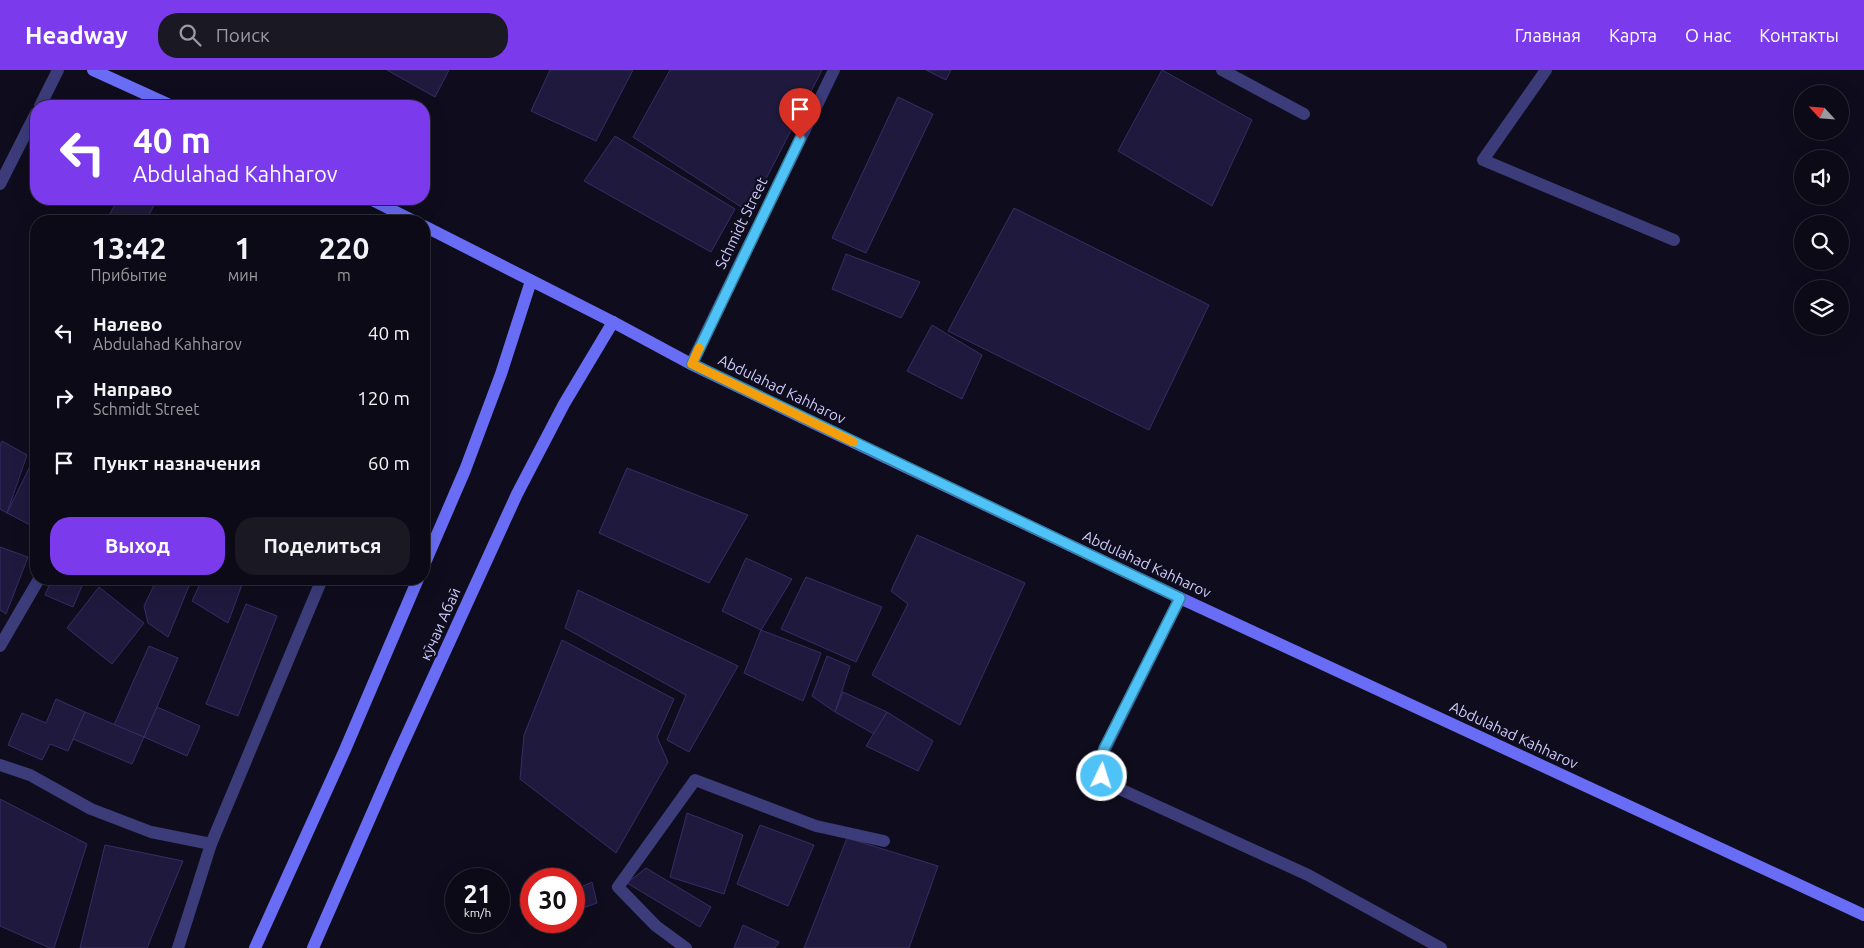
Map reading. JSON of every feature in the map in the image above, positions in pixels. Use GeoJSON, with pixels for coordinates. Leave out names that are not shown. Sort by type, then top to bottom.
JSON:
{"type":"FeatureCollection","features":[{"type":"Feature","properties":{"kind":"main road"},"geometry":{"type":"LineString","coordinates":[[93,70],[159,100]]}},
{"type":"Feature","properties":{"kind":"main road"},"geometry":{"type":"LineString","coordinates":[[382,205],[402,215]]}},
{"type":"Feature","properties":{"kind":"main road","name":"Abdulahad Kahharov"},"geometry":{"type":"LineString","coordinates":[[430,229],[692,364],[1180,598],[1864,915]]}},
{"type":"Feature","properties":{"kind":"main road"},"geometry":{"type":"LineString","coordinates":[[430,551],[465,470],[498,383],[531,281]]}},
{"type":"Feature","properties":{"kind":"main road","name":"кӯчаи Абаӣ"},"geometry":{"type":"LineString","coordinates":[[313,948],[394,763],[517,494],[564,404],[613,322]]}},
{"type":"Feature","properties":{"kind":"main road"},"geometry":{"type":"LineString","coordinates":[[255,948],[344,752],[415,585]]}},
{"type":"Feature","properties":{"kind":"street"},"geometry":{"type":"LineString","coordinates":[[43,100],[58,70]]}},
{"type":"Feature","properties":{"kind":"street","name":"Schmidt Street"},"geometry":{"type":"LineString","coordinates":[[692,364],[834,70]]}},
{"type":"Feature","properties":{"kind":"street"},"geometry":{"type":"LineString","coordinates":[[1222,70],[1304,114]]}},
{"type":"Feature","properties":{"kind":"street"},"geometry":{"type":"LineString","coordinates":[[1546,70],[1483,160],[1674,240]]}},
{"type":"Feature","properties":{"kind":"street"},"geometry":{"type":"LineString","coordinates":[[0,184],[30,125]]}},
{"type":"Feature","properties":{"kind":"street"},"geometry":{"type":"LineString","coordinates":[[0,646],[36,585]]}},
{"type":"Feature","properties":{"kind":"street"},"geometry":{"type":"LineString","coordinates":[[178,948],[211,844],[319,585]]}},
{"type":"Feature","properties":{"kind":"street"},"geometry":{"type":"LineString","coordinates":[[1180,598],[1104,749],[1100,766],[1102,776],[1111,784],[1308,876],[1441,948]]}},
{"type":"Feature","properties":{"kind":"street"},"geometry":{"type":"LineString","coordinates":[[0,765],[30,775],[90,809],[151,832],[211,844]]}},
{"type":"Feature","properties":{"kind":"street"},"geometry":{"type":"LineString","coordinates":[[686,948],[656,926],[618,887],[695,780],[816,826],[884,841]]}},
{"type":"Feature","properties":{"kind":"building"},"geometry":{"type":"Polygon","coordinates":[[[387,70],[449,70],[435,97],[387,70]]]}},
{"type":"Feature","properties":{"kind":"building"},"geometry":{"type":"Polygon","coordinates":[[[550,70],[633,70],[596,141],[531,111],[550,70]]]}},
{"type":"Feature","properties":{"kind":"building"},"geometry":{"type":"Polygon","coordinates":[[[670,70],[822,70],[749,212],[633,137],[670,70]]]}},
{"type":"Feature","properties":{"kind":"building"},"geometry":{"type":"Polygon","coordinates":[[[926,70],[951,70],[946,80],[926,70]]]}},
{"type":"Feature","properties":{"kind":"building"},"geometry":{"type":"Polygon","coordinates":[[[1162,70],[1252,120],[1212,206],[1118,151],[1162,70]]]}},
{"type":"Feature","properties":{"kind":"building"},"geometry":{"type":"Polygon","coordinates":[[[898,97],[933,114],[866,253],[832,238],[898,97]]]}},
{"type":"Feature","properties":{"kind":"building"},"geometry":{"type":"Polygon","coordinates":[[[615,136],[735,209],[711,252],[584,181],[615,136]]]}},
{"type":"Feature","properties":{"kind":"building"},"geometry":{"type":"Polygon","coordinates":[[[115,205],[154,205],[149,215],[109,215],[115,205]]]}},
{"type":"Feature","properties":{"kind":"building"},"geometry":{"type":"Polygon","coordinates":[[[1014,208],[1209,305],[1149,430],[948,331],[1014,208]]]}},
{"type":"Feature","properties":{"kind":"building"},"geometry":{"type":"Polygon","coordinates":[[[846,254],[920,282],[901,318],[832,289],[846,254]]]}},
{"type":"Feature","properties":{"kind":"building"},"geometry":{"type":"Polygon","coordinates":[[[932,325],[982,355],[962,399],[907,371],[932,325]]]}},
{"type":"Feature","properties":{"kind":"building"},"geometry":{"type":"Polygon","coordinates":[[[2,441],[27,455],[7,513],[0,509],[0,445],[2,441]]]}},
{"type":"Feature","properties":{"kind":"building"},"geometry":{"type":"Polygon","coordinates":[[[30,466],[30,525],[7,513],[30,466]]]}},
{"type":"Feature","properties":{"kind":"building"},"geometry":{"type":"Polygon","coordinates":[[[627,468],[748,515],[709,583],[599,533],[627,468]]]}},
{"type":"Feature","properties":{"kind":"building"},"geometry":{"type":"Polygon","coordinates":[[[917,535],[1025,583],[960,725],[872,675],[908,604],[891,591],[917,535]]]}},
{"type":"Feature","properties":{"kind":"building"},"geometry":{"type":"Polygon","coordinates":[[[0,547],[28,557],[6,614],[0,610],[0,547]]]}},
{"type":"Feature","properties":{"kind":"building"},"geometry":{"type":"Polygon","coordinates":[[[746,558],[792,579],[761,630],[722,611],[746,558]]]}},
{"type":"Feature","properties":{"kind":"building"},"geometry":{"type":"Polygon","coordinates":[[[806,577],[882,607],[856,662],[781,629],[806,577]]]}},
{"type":"Feature","properties":{"kind":"building"},"geometry":{"type":"Polygon","coordinates":[[[49,585],[82,585],[73,607],[45,595],[49,585]]]}},
{"type":"Feature","properties":{"kind":"building"},"geometry":{"type":"Polygon","coordinates":[[[154,585],[189,586],[168,637],[148,623],[144,606],[154,585]]]}},
{"type":"Feature","properties":{"kind":"building"},"geometry":{"type":"Polygon","coordinates":[[[200,585],[242,585],[228,623],[192,601],[200,585]]]}},
{"type":"Feature","properties":{"kind":"building"},"geometry":{"type":"Polygon","coordinates":[[[99,587],[144,623],[112,664],[67,628],[99,587]]]}},
{"type":"Feature","properties":{"kind":"building"},"geometry":{"type":"Polygon","coordinates":[[[578,590],[738,666],[689,752],[667,740],[686,695],[565,628],[578,590]]]}},
{"type":"Feature","properties":{"kind":"building"},"geometry":{"type":"Polygon","coordinates":[[[246,604],[277,616],[238,716],[206,704],[246,604]]]}},
{"type":"Feature","properties":{"kind":"building"},"geometry":{"type":"Polygon","coordinates":[[[761,630],[821,653],[803,701],[744,673],[761,630]]]}},
{"type":"Feature","properties":{"kind":"building"},"geometry":{"type":"Polygon","coordinates":[[[562,640],[674,699],[657,737],[668,762],[616,853],[520,779],[524,735],[562,640]]]}},
{"type":"Feature","properties":{"kind":"building"},"geometry":{"type":"Polygon","coordinates":[[[149,646],[178,658],[144,737],[114,725],[149,646]]]}},
{"type":"Feature","properties":{"kind":"building"},"geometry":{"type":"Polygon","coordinates":[[[827,656],[850,666],[835,712],[812,696],[827,656]]]}},
{"type":"Feature","properties":{"kind":"building"},"geometry":{"type":"Polygon","coordinates":[[[843,692],[887,712],[874,734],[835,712],[843,692]]]}},
{"type":"Feature","properties":{"kind":"building"},"geometry":{"type":"Polygon","coordinates":[[[56,699],[85,712],[68,751],[50,744],[42,760],[8,745],[22,713],[46,723],[56,699]]]}},
{"type":"Feature","properties":{"kind":"building"},"geometry":{"type":"Polygon","coordinates":[[[157,707],[200,726],[187,756],[144,737],[157,707]]]}},
{"type":"Feature","properties":{"kind":"building"},"geometry":{"type":"Polygon","coordinates":[[[85,712],[144,737],[132,764],[73,739],[85,712]]]}},
{"type":"Feature","properties":{"kind":"building"},"geometry":{"type":"Polygon","coordinates":[[[887,712],[933,741],[918,771],[866,746],[887,712]]]}},
{"type":"Feature","properties":{"kind":"building"},"geometry":{"type":"Polygon","coordinates":[[[0,799],[87,844],[54,948],[50,948],[0,926],[0,799]]]}},
{"type":"Feature","properties":{"kind":"building"},"geometry":{"type":"Polygon","coordinates":[[[687,813],[743,835],[724,894],[670,877],[687,813]]]}},
{"type":"Feature","properties":{"kind":"building"},"geometry":{"type":"Polygon","coordinates":[[[760,825],[814,845],[788,906],[737,884],[760,825]]]}},
{"type":"Feature","properties":{"kind":"building"},"geometry":{"type":"Polygon","coordinates":[[[847,838],[938,866],[909,948],[804,948],[847,838]]]}},
{"type":"Feature","properties":{"kind":"building"},"geometry":{"type":"Polygon","coordinates":[[[105,845],[183,861],[147,948],[80,948],[105,845]]]}},
{"type":"Feature","properties":{"kind":"building"},"geometry":{"type":"Polygon","coordinates":[[[646,868],[711,907],[700,927],[627,883],[646,868]]]}},
{"type":"Feature","properties":{"kind":"building"},"geometry":{"type":"Polygon","coordinates":[[[592,882],[597,903],[585,907],[585,885],[592,882]]]}},
{"type":"Feature","properties":{"kind":"building"},"geometry":{"type":"Polygon","coordinates":[[[743,925],[779,942],[775,948],[734,948],[743,925]]]}},
{"type":"Feature","properties":{"kind":"slow traffic"},"geometry":{"type":"LineString","coordinates":[[699,348],[692,364],[853,442]]}},
{"type":"Feature","properties":{"kind":"route"},"geometry":{"type":"LineString","coordinates":[[800,139],[692,364],[1180,598],[1104,749],[1100,766],[1102,776]]}}]}
